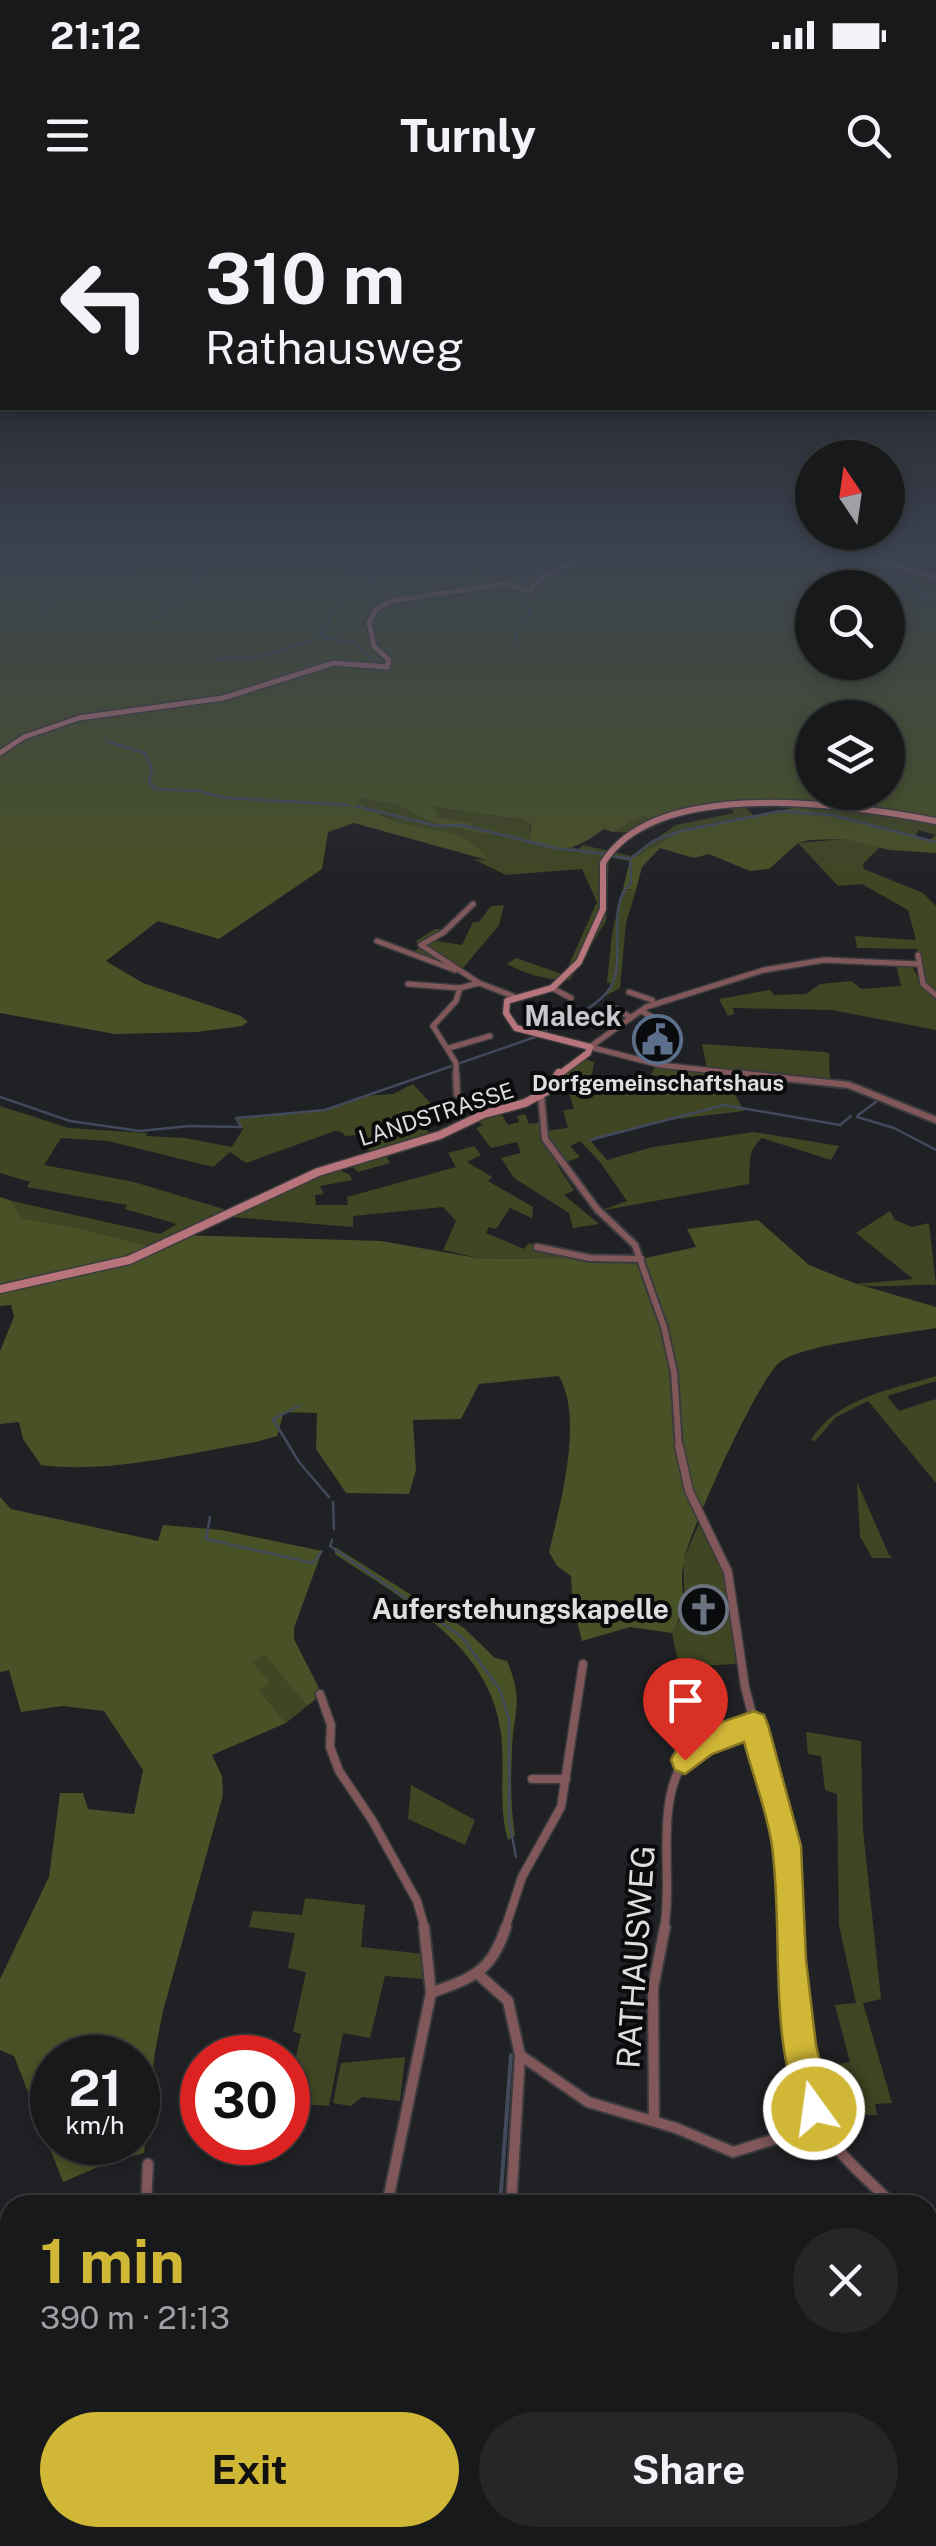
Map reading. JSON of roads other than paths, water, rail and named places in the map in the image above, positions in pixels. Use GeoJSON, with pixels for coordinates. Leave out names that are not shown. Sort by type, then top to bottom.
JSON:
{"type":"FeatureCollection","features":[{"type":"Feature","properties":{"kind":"street"},"geometry":{"type":"LineString","coordinates":[[0,752],[37,730],[90,716],[226,697],[317,668]]}},
{"type":"Feature","properties":{"kind":"street"},"geometry":{"type":"LineString","coordinates":[[554,989],[574,968],[600,922],[604,899],[601,868],[606,858],[658,821],[698,810],[781,802],[856,806],[936,821]]}},
{"type":"Feature","properties":{"kind":"street"},"geometry":{"type":"LineString","coordinates":[[473,904],[444,932],[421,946],[479,983],[513,996]]}},
{"type":"Feature","properties":{"kind":"street"},"geometry":{"type":"LineString","coordinates":[[377,941],[466,974]]}},
{"type":"Feature","properties":{"kind":"street"},"geometry":{"type":"LineString","coordinates":[[918,954],[923,984],[936,995]]}},
{"type":"Feature","properties":{"kind":"street"},"geometry":{"type":"LineString","coordinates":[[590,1047],[652,1002],[794,964],[864,960],[918,964]]}},
{"type":"Feature","properties":{"kind":"street"},"geometry":{"type":"LineString","coordinates":[[408,984],[460,988],[479,983]]}},
{"type":"Feature","properties":{"kind":"street"},"geometry":{"type":"LineString","coordinates":[[460,988],[456,1001],[433,1026],[449,1048],[459,1075],[458,1094],[484,1114]]}},
{"type":"Feature","properties":{"kind":"street"},"geometry":{"type":"LineString","coordinates":[[572,998],[554,989],[513,996],[507,1001],[506,1013],[516,1028],[660,1066],[849,1085],[936,1120]]}},
{"type":"Feature","properties":{"kind":"street"},"geometry":{"type":"LineString","coordinates":[[652,990],[652,1002]]}},
{"type":"Feature","properties":{"kind":"street"},"geometry":{"type":"LineString","coordinates":[[628,992],[652,1002]]}},
{"type":"Feature","properties":{"kind":"street"},"geometry":{"type":"LineString","coordinates":[[612,1006],[630,1017]]}},
{"type":"Feature","properties":{"kind":"street"},"geometry":{"type":"LineString","coordinates":[[640,1010],[660,1021]]}},
{"type":"Feature","properties":{"kind":"street"},"geometry":{"type":"LineString","coordinates":[[449,1048],[490,1036]]}},
{"type":"Feature","properties":{"kind":"street","name":"LANDSTRASSE"},"geometry":{"type":"LineString","coordinates":[[0,1289],[129,1260],[318,1172],[440,1135],[484,1114],[542,1096],[562,1069],[588,1053],[590,1047]]}},
{"type":"Feature","properties":{"kind":"street"},"geometry":{"type":"LineString","coordinates":[[542,1096],[544,1139],[598,1209],[635,1245],[672,1358],[680,1463],[728,1572],[742,1675],[786,1846],[788,1932],[806,2079],[821,2125],[883,2195]]}},
{"type":"Feature","properties":{"kind":"street"},"geometry":{"type":"LineString","coordinates":[[536,1247],[590,1258],[641,1259]]}},
{"type":"Feature","properties":{"kind":"street"},"geometry":{"type":"LineString","coordinates":[[431,1993],[479,1975],[501,1944],[522,1877],[561,1807],[583,1664]]}},
{"type":"Feature","properties":{"kind":"street"},"geometry":{"type":"LineString","coordinates":[[320,1694],[331,1724],[330,1747],[338,1770],[372,1820],[422,1914],[431,1993],[390,2195]]}},
{"type":"Feature","properties":{"kind":"street","name":"RATHAUSWEG"},"geometry":{"type":"LineString","coordinates":[[654,2121],[653,1988],[667,1915],[670,1787],[685,1760],[703,1744],[754,1725]]}},
{"type":"Feature","properties":{"kind":"street"},"geometry":{"type":"LineString","coordinates":[[532,1778],[566,1779]]}},
{"type":"Feature","properties":{"kind":"street"},"geometry":{"type":"LineString","coordinates":[[479,1975],[497,1985],[509,2001],[520,2055],[511,2195]]}},
{"type":"Feature","properties":{"kind":"street"},"geometry":{"type":"LineString","coordinates":[[520,2055],[588,2102],[654,2121],[733,2152],[821,2125]]}},
{"type":"Feature","properties":{"kind":"street"},"geometry":{"type":"LineString","coordinates":[[146,2195],[148,2165]]}},
{"type":"Feature","properties":{"kind":"waterway"},"geometry":{"type":"LineString","coordinates":[[106,741],[145,753],[152,769],[149,782],[156,789],[198,791],[226,798],[349,805]]}},
{"type":"Feature","properties":{"kind":"waterway"},"geometry":{"type":"LineString","coordinates":[[355,806],[438,826],[462,825],[555,848],[605,854]]}},
{"type":"Feature","properties":{"kind":"waterway"},"geometry":{"type":"LineString","coordinates":[[630,859],[653,841],[681,831],[780,811],[832,815],[936,842]]}},
{"type":"Feature","properties":{"kind":"waterway"},"geometry":{"type":"LineString","coordinates":[[613,856],[630,859]]}},
{"type":"Feature","properties":{"kind":"waterway"},"geometry":{"type":"LineString","coordinates":[[544,1031],[588,1008],[610,988],[617,963],[619,905],[631,883],[630,859]]}},
{"type":"Feature","properties":{"kind":"waterway"},"geometry":{"type":"LineString","coordinates":[[0,1097],[70,1121],[140,1131],[189,1126],[241,1127],[236,1118],[325,1110],[538,1036]]}},
{"type":"Feature","properties":{"kind":"waterway"},"geometry":{"type":"LineString","coordinates":[[858,1115],[880,1099]]}},
{"type":"Feature","properties":{"kind":"waterway"},"geometry":{"type":"LineString","coordinates":[[590,1140],[724,1105],[840,1125],[851,1116]]}},
{"type":"Feature","properties":{"kind":"waterway"},"geometry":{"type":"LineString","coordinates":[[857,1117],[894,1128],[936,1150]]}},
{"type":"Feature","properties":{"kind":"waterway"},"geometry":{"type":"LineString","coordinates":[[299,1406],[273,1419],[299,1462],[329,1497]]}},
{"type":"Feature","properties":{"kind":"waterway"},"geometry":{"type":"LineString","coordinates":[[333,1502],[334,1529]]}},
{"type":"Feature","properties":{"kind":"waterway"},"geometry":{"type":"LineString","coordinates":[[210,1517],[206,1539],[313,1563],[322,1551]]}},
{"type":"Feature","properties":{"kind":"waterway"},"geometry":{"type":"LineString","coordinates":[[332,1540],[330,1546],[462,1637],[500,1690],[509,1720],[509,1820],[516,1857]]}},
{"type":"Feature","properties":{"kind":"waterway"},"geometry":{"type":"LineString","coordinates":[[501,2195],[511,2055]]}},
{"type":"Feature","properties":{"kind":"place","name":"Dorfgemeinschaftshaus"},"geometry":{"type":"Point","coordinates":[658,1039]}},
{"type":"Feature","properties":{"kind":"place","name":"Auferstehungskapelle"},"geometry":{"type":"Point","coordinates":[704,1609]}},
{"type":"Feature","properties":{"kind":"district","name":"Maleck"},"geometry":{"type":"Point","coordinates":[573,1016]}}]}
